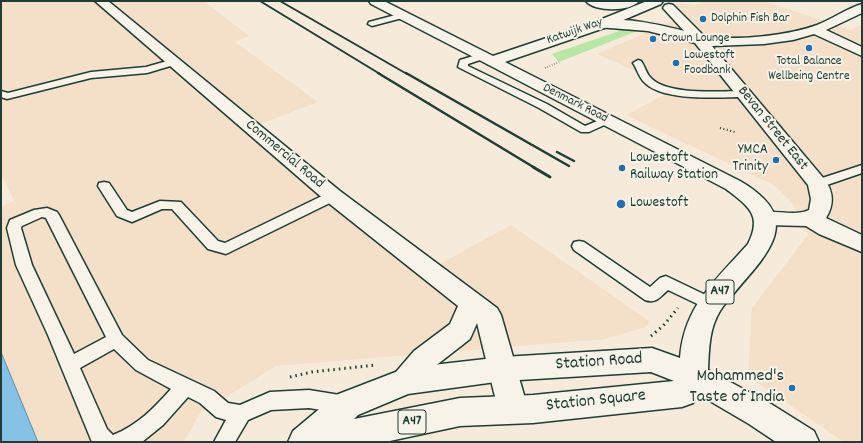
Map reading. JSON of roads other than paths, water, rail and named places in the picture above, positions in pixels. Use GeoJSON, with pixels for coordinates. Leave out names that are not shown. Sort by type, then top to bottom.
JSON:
{"type":"FeatureCollection","features":[{"type":"Feature","properties":{"kind":"main road","name":"Commercial Road"},"geometry":{"type":"LineString","coordinates":[[101,1],[333,196],[488,315],[513,410]]}},
{"type":"Feature","properties":{"kind":"main road","name":"Denmark Road"},"geometry":{"type":"LineString","coordinates":[[375,1],[733,185],[757,202],[766,218]]}},
{"type":"Feature","properties":{"kind":"main road"},"geometry":{"type":"LineString","coordinates":[[592,1],[604,5],[634,6],[644,18],[676,33]]}},
{"type":"Feature","properties":{"kind":"main road","name":"Katwijk Way"},"geometry":{"type":"LineString","coordinates":[[487,58],[602,24],[634,6],[657,1]]}},
{"type":"Feature","properties":{"kind":"main road","name":"Bevan Street East"},"geometry":{"type":"LineString","coordinates":[[669,8],[700,40],[818,184],[823,200],[823,207],[819,215],[811,219]]}},
{"type":"Feature","properties":{"kind":"main road"},"geometry":{"type":"LineString","coordinates":[[602,24],[627,24],[676,33],[700,40],[720,42],[779,39],[815,30],[838,21],[862,8]]}},
{"type":"Feature","properties":{"kind":"main road"},"geometry":{"type":"LineString","coordinates":[[815,30],[862,52]]}},
{"type":"Feature","properties":{"kind":"main road"},"geometry":{"type":"LineString","coordinates":[[766,218],[811,219],[827,229],[862,244]]}},
{"type":"Feature","properties":{"kind":"main road","name":"Station Square"},"geometry":{"type":"LineString","coordinates":[[312,442],[460,412],[513,410],[682,394],[692,376],[695,344],[700,324],[699,299],[757,249],[763,240],[766,218]]}},
{"type":"Feature","properties":{"kind":"main road"},"geometry":{"type":"LineString","coordinates":[[406,380],[424,359],[460,331],[473,302]]}},
{"type":"Feature","properties":{"kind":"main road","name":"Station Road"},"geometry":{"type":"LineString","coordinates":[[503,369],[652,360],[692,376],[760,414],[803,442]]}},
{"type":"Feature","properties":{"kind":"main road"},"geometry":{"type":"LineString","coordinates":[[304,442],[347,405],[406,380],[503,369]]}},
{"type":"Feature","properties":{"kind":"lane"},"geometry":{"type":"LineString","coordinates":[[372,24],[403,15]]}},
{"type":"Feature","properties":{"kind":"lane"},"geometry":{"type":"LineString","coordinates":[[487,58],[463,62],[463,67],[543,106],[585,130],[607,120]]}},
{"type":"Feature","properties":{"kind":"lane"},"geometry":{"type":"LineString","coordinates":[[1,94],[7,96],[91,75],[147,70],[174,62]]}},
{"type":"Feature","properties":{"kind":"lane"},"geometry":{"type":"LineString","coordinates":[[638,63],[646,80],[654,86],[684,94],[744,94]]}},
{"type":"Feature","properties":{"kind":"lane"},"geometry":{"type":"LineString","coordinates":[[684,94],[686,105]]}},
{"type":"Feature","properties":{"kind":"lane"},"geometry":{"type":"LineString","coordinates":[[818,184],[862,169]]}},
{"type":"Feature","properties":{"kind":"lane"},"geometry":{"type":"LineString","coordinates":[[104,186],[122,213],[132,216],[160,205],[176,205],[213,244],[226,249],[333,196]]}},
{"type":"Feature","properties":{"kind":"lane"},"geometry":{"type":"LineString","coordinates":[[106,442],[100,436],[70,365],[24,265],[14,228],[15,223],[40,213],[47,212],[52,215],[116,340],[142,365],[207,396],[223,411],[241,414],[270,401],[309,399],[347,405]]}},
{"type":"Feature","properties":{"kind":"lane"},"geometry":{"type":"LineString","coordinates":[[579,246],[650,296],[666,282],[699,299]]}},
{"type":"Feature","properties":{"kind":"lane"},"geometry":{"type":"LineString","coordinates":[[70,365],[116,340]]}},
{"type":"Feature","properties":{"kind":"lane"},"geometry":{"type":"LineString","coordinates":[[120,442],[141,432],[186,386]]}},
{"type":"Feature","properties":{"kind":"lane"},"geometry":{"type":"LineString","coordinates":[[224,442],[241,414]]}},
{"type":"Feature","properties":{"kind":"water"},"geometry":{"type":"Polygon","coordinates":[[[1,352],[38,442],[1,442],[1,352]]]}},
{"type":"Feature","properties":{"kind":"railway"},"geometry":{"type":"LineString","coordinates":[[260,1],[380,74]]}},
{"type":"Feature","properties":{"kind":"railway"},"geometry":{"type":"LineString","coordinates":[[280,1],[407,74]]}},
{"type":"Feature","properties":{"kind":"railway"},"geometry":{"type":"LineString","coordinates":[[378,73],[535,168]]}},
{"type":"Feature","properties":{"kind":"railway"},"geometry":{"type":"LineString","coordinates":[[406,73],[569,166]]}},
{"type":"Feature","properties":{"kind":"railway"},"geometry":{"type":"LineString","coordinates":[[557,152],[574,161]]}},
{"type":"Feature","properties":{"kind":"railway"},"geometry":{"type":"LineString","coordinates":[[533,167],[550,177]]}},
{"type":"Feature","properties":{"kind":"place","name":"Dolphin Fish Bar"},"geometry":{"type":"Point","coordinates":[703,19]}},
{"type":"Feature","properties":{"kind":"place","name":"Crown Lounge"},"geometry":{"type":"Point","coordinates":[653,39]}},
{"type":"Feature","properties":{"kind":"place","name":"Total Balance Wellbeing Centre"},"geometry":{"type":"Point","coordinates":[809,48]}},
{"type":"Feature","properties":{"kind":"place","name":"Lowestoft Foodbank"},"geometry":{"type":"Point","coordinates":[676,63]}},
{"type":"Feature","properties":{"kind":"place","name":"YMCA Trinity"},"geometry":{"type":"Point","coordinates":[776,160]}},
{"type":"Feature","properties":{"kind":"place","name":"Lowestoft Railway Station"},"geometry":{"type":"Point","coordinates":[622,168]}},
{"type":"Feature","properties":{"kind":"place","name":"Lowestoft"},"geometry":{"type":"Point","coordinates":[621,204]}},
{"type":"Feature","properties":{"kind":"place","name":"Mohammed's Taste of India"},"geometry":{"type":"Point","coordinates":[792,388]}}]}
